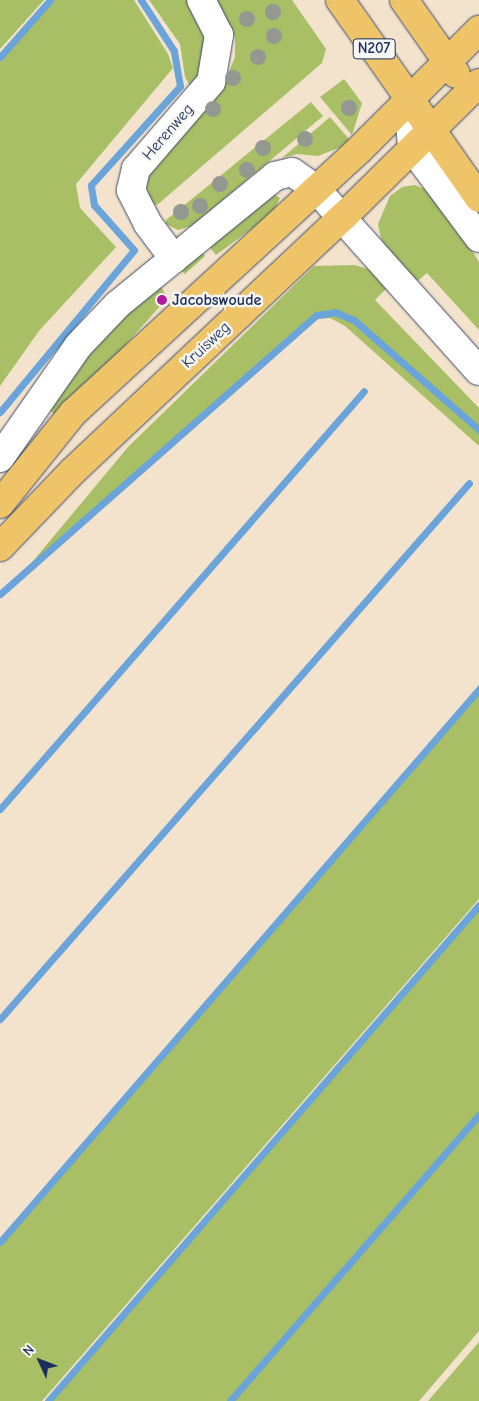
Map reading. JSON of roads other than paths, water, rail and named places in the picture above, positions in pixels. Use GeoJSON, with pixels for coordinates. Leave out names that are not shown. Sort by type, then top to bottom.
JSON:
{"type":"FeatureCollection","features":[{"type":"Feature","properties":{"kind":"main road","name":"N207"},"geometry":{"type":"LineString","coordinates":[[340,0],[408,97],[422,139],[479,198]]}},
{"type":"Feature","properties":{"kind":"main road"},"geometry":{"type":"LineString","coordinates":[[404,0],[446,60],[476,94]]}},
{"type":"Feature","properties":{"kind":"main road"},"geometry":{"type":"LineString","coordinates":[[0,504],[73,413],[359,150],[408,97],[479,30]]}},
{"type":"Feature","properties":{"kind":"main road","name":"Kruisweg"},"geometry":{"type":"LineString","coordinates":[[0,547],[116,430],[343,217],[422,139],[476,94]]}},
{"type":"Feature","properties":{"kind":"street","name":"Herenweg"},"geometry":{"type":"LineString","coordinates":[[174,259],[148,224],[131,190],[136,169],[212,82],[219,35],[202,0]]}},
{"type":"Feature","properties":{"kind":"street"},"geometry":{"type":"LineString","coordinates":[[422,139],[479,238]]}},
{"type":"Feature","properties":{"kind":"street"},"geometry":{"type":"LineString","coordinates":[[0,458],[78,346],[117,305],[275,176],[292,172],[316,189],[343,217],[479,371]]}},
{"type":"Feature","properties":{"kind":"waterway"},"geometry":{"type":"LineString","coordinates":[[0,57],[50,0]]}},
{"type":"Feature","properties":{"kind":"waterway"},"geometry":{"type":"LineString","coordinates":[[0,412],[134,250],[94,205],[91,185],[180,86],[174,51],[141,0]]}},
{"type":"Feature","properties":{"kind":"waterway"},"geometry":{"type":"LineString","coordinates":[[0,594],[317,315],[335,312],[354,320],[479,430]]}},
{"type":"Feature","properties":{"kind":"waterway"},"geometry":{"type":"LineString","coordinates":[[0,809],[364,391]]}},
{"type":"Feature","properties":{"kind":"waterway"},"geometry":{"type":"LineString","coordinates":[[0,1019],[469,483]]}},
{"type":"Feature","properties":{"kind":"waterway"},"geometry":{"type":"LineString","coordinates":[[0,1242],[479,689]]}},
{"type":"Feature","properties":{"kind":"waterway"},"geometry":{"type":"LineString","coordinates":[[48,1401],[479,905]]}},
{"type":"Feature","properties":{"kind":"waterway"},"geometry":{"type":"LineString","coordinates":[[230,1401],[479,1115]]}},
{"type":"Feature","properties":{"kind":"place","name":"Jacobswoude"},"geometry":{"type":"Point","coordinates":[162,300]}}]}
